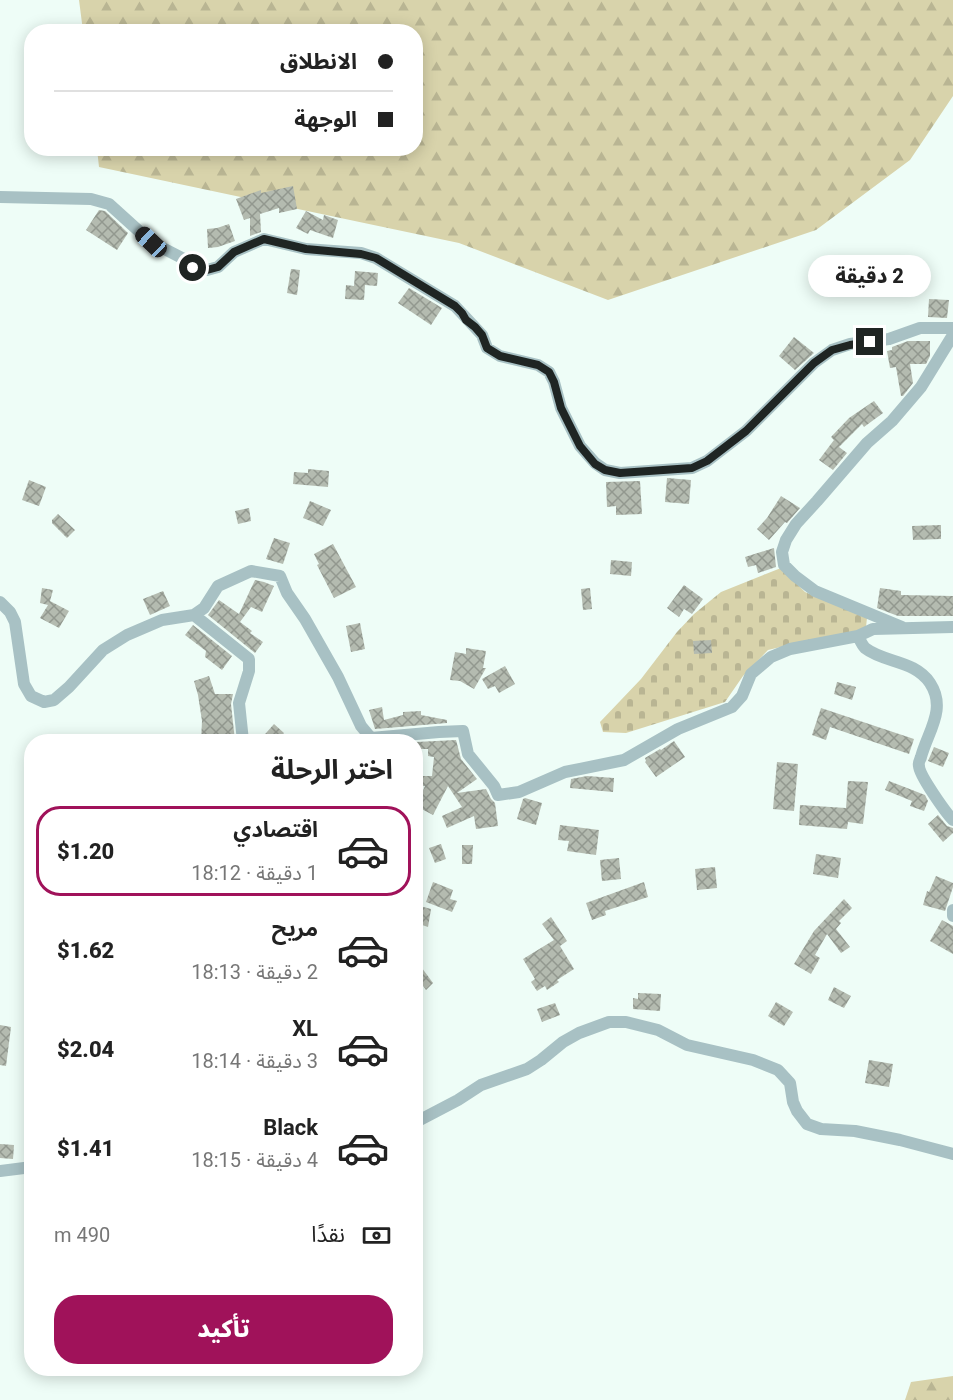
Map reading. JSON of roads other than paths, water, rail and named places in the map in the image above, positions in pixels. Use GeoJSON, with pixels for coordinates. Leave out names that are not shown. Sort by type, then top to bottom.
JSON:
{"type":"FeatureCollection","features":[{"type":"Feature","properties":{"kind":"street"},"geometry":{"type":"LineString","coordinates":[[0,197],[91,199],[109,204],[151,242],[184,259],[193,268],[207,270],[218,267],[234,252],[264,239],[306,249],[361,254],[376,258],[455,306],[482,335],[487,348],[500,356],[538,365],[549,372],[561,408],[580,446],[595,464],[605,470],[620,473],[692,468],[707,461],[746,431],[814,363],[832,350],[889,339],[920,328],[953,328]]}},
{"type":"Feature","properties":{"kind":"street"},"geometry":{"type":"LineString","coordinates":[[908,630],[815,591],[784,566],[782,552],[796,524],[867,443],[892,420],[921,387],[953,335]]}},
{"type":"Feature","properties":{"kind":"street"},"geometry":{"type":"LineString","coordinates":[[0,602],[10,612],[15,622],[24,684],[31,696],[44,702],[54,700],[103,650],[127,635],[162,620],[194,615],[204,608],[218,586],[250,571],[280,576],[287,593],[305,619],[338,677],[361,726],[368,734]]}},
{"type":"Feature","properties":{"kind":"street"},"geometry":{"type":"LineString","coordinates":[[194,615],[249,658],[249,671],[240,703],[242,734]]}},
{"type":"Feature","properties":{"kind":"street"},"geometry":{"type":"LineString","coordinates":[[416,734],[463,731],[468,754],[494,786],[498,795],[519,792],[565,772],[624,760],[678,729],[732,707],[742,696],[751,674],[771,657],[790,648],[858,636],[873,629],[908,630],[953,627]]}},
{"type":"Feature","properties":{"kind":"street"},"geometry":{"type":"LineString","coordinates":[[858,636],[864,647],[917,670],[930,683],[938,703],[935,722],[918,766],[922,777],[953,820]]}},
{"type":"Feature","properties":{"kind":"street"},"geometry":{"type":"LineString","coordinates":[[953,910],[953,916]]}},
{"type":"Feature","properties":{"kind":"street"},"geometry":{"type":"LineString","coordinates":[[423,1118],[481,1085],[526,1069],[541,1060],[562,1042],[609,1022],[626,1022],[657,1030],[687,1045],[753,1060],[778,1070],[790,1083],[793,1102],[807,1124],[821,1129],[855,1131],[900,1140],[953,1154]]}},
{"type":"Feature","properties":{"kind":"street"},"geometry":{"type":"LineString","coordinates":[[0,1171],[24,1168]]}}]}
